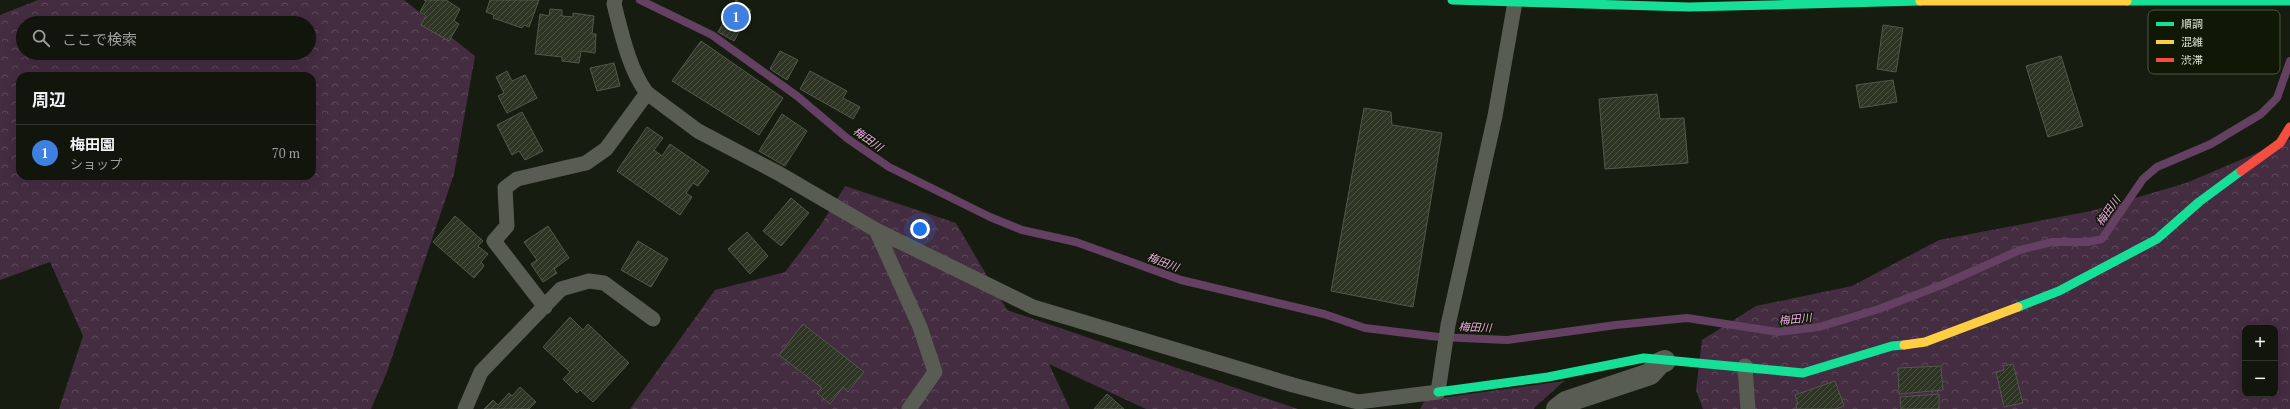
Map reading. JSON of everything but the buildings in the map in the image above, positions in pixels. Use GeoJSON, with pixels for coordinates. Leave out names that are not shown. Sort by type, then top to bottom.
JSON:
{"type":"FeatureCollection","features":[{"type":"Feature","properties":{"kind":"street"},"geometry":{"type":"LineString","coordinates":[[1452,0],[1689,7],[1868,1],[1958,0],[2290,1]]}},
{"type":"Feature","properties":{"kind":"street"},"geometry":{"type":"LineString","coordinates":[[1438,392],[1548,377],[1644,358],[1665,361],[1745,366],[1803,373],[1892,346],[1925,342],[2059,292],[2157,239],[2199,202],[2280,143],[2290,126]]}},
{"type":"Feature","properties":{"kind":"street"},"geometry":{"type":"LineString","coordinates":[[1557,409],[1566,402],[1650,374],[1660,363],[1665,361]]}},
{"type":"Feature","properties":{"kind":"lane"},"geometry":{"type":"LineString","coordinates":[[613,1],[626,48],[641,85],[647,93],[698,131],[778,173],[876,230],[1033,307],[1292,385],[1358,402],[1438,392],[1448,325],[1495,116],[1515,2]]}},
{"type":"Feature","properties":{"kind":"lane"},"geometry":{"type":"LineString","coordinates":[[544,307],[494,241],[507,226],[505,188],[517,179],[586,163],[606,150],[647,93]]}},
{"type":"Feature","properties":{"kind":"lane"},"geometry":{"type":"LineString","coordinates":[[876,230],[920,327],[935,372],[909,409]]}},
{"type":"Feature","properties":{"kind":"lane"},"geometry":{"type":"LineString","coordinates":[[465,409],[482,372],[561,289],[589,281],[604,283],[653,320]]}},
{"type":"Feature","properties":{"kind":"lane"},"geometry":{"type":"LineString","coordinates":[[1745,366],[1748,409]]}},
{"type":"Feature","properties":{"kind":"green space"},"geometry":{"type":"Polygon","coordinates":[[[38,0],[404,0],[475,56],[454,174],[387,372],[371,409],[59,409],[83,336],[50,262],[0,280],[0,15],[38,0]]]}},
{"type":"Feature","properties":{"kind":"green space"},"geometry":{"type":"Polygon","coordinates":[[[2290,139],[2290,409],[1703,409],[1696,390],[1702,340],[1756,306],[1852,286],[1939,240],[2091,211],[2186,183],[2290,139]]]}},
{"type":"Feature","properties":{"kind":"green space"},"geometry":{"type":"Polygon","coordinates":[[[845,186],[956,223],[1007,310],[1298,409],[1146,409],[1049,364],[1070,409],[630,409],[715,290],[785,272],[820,226],[845,186]]]}},
{"type":"Feature","properties":{"kind":"green space"},"geometry":{"type":"Polygon","coordinates":[[[1564,381],[1533,409],[1420,409],[1425,400],[1564,381]]]}},
{"type":"Feature","properties":{"kind":"waterway","name":"梅田川"},"geometry":{"type":"LineString","coordinates":[[640,0],[712,35],[797,96],[848,139],[889,167],[990,217],[1022,230],[1076,242],[1181,280],[1324,314],[1365,328],[1439,337],[1507,340],[1616,325],[1687,318],[1778,332],[1819,327],[1879,309],[1944,284],[2020,250],[2052,242],[2088,242],[2102,239],[2143,179],[2157,167],[2211,144],[2261,114],[2277,98],[2290,61]]}},
{"type":"Feature","properties":{"kind":"traffic: fast"},"geometry":{"type":"LineString","coordinates":[[1452,0],[1689,7],[1920,1]]}},
{"type":"Feature","properties":{"kind":"traffic: fast"},"geometry":{"type":"LineString","coordinates":[[2127,1],[2290,1]]}},
{"type":"Feature","properties":{"kind":"traffic: fast"},"geometry":{"type":"LineString","coordinates":[[2018,307],[2059,291],[2157,239],[2199,202],[2241,171]]}},
{"type":"Feature","properties":{"kind":"traffic: fast"},"geometry":{"type":"LineString","coordinates":[[1438,392],[1548,377],[1644,358],[1803,373],[1892,346],[1904,345]]}},
{"type":"Feature","properties":{"kind":"traffic: slow"},"geometry":{"type":"LineString","coordinates":[[1920,1],[2127,1]]}},
{"type":"Feature","properties":{"kind":"traffic: slow"},"geometry":{"type":"LineString","coordinates":[[1904,345],[1925,342],[2018,307]]}},
{"type":"Feature","properties":{"kind":"traffic: jam"},"geometry":{"type":"LineString","coordinates":[[2241,171],[2280,143],[2290,127]]}},
{"type":"Feature","properties":{"kind":"place","name":"梅田園"},"geometry":{"type":"Point","coordinates":[736,17]}}]}
